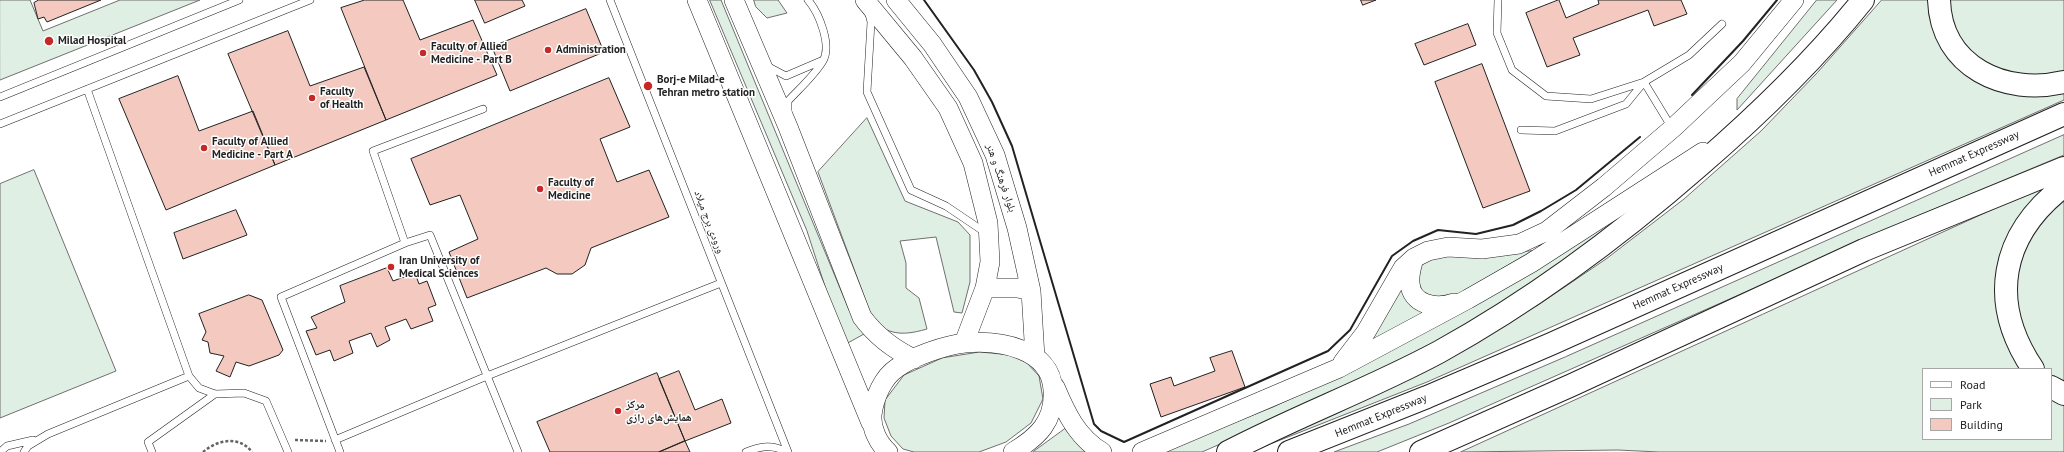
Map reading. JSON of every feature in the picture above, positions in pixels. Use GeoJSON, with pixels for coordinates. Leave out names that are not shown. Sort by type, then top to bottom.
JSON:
{"type":"FeatureCollection","features":[{"type":"Feature","properties":{"kind":"highway"},"geometry":{"type":"LineString","coordinates":[[1228,452],[1372,386],[1439,352],[1506,313],[1572,268],[1651,208],[1750,122],[1814,58],[1863,0]]}},
{"type":"Feature","properties":{"kind":"highway"},"geometry":{"type":"LineString","coordinates":[[1939,0],[1939,10],[1945,30],[1952,45],[1964,62],[1996,79],[2019,85],[2042,85],[2064,82]]}},
{"type":"Feature","properties":{"kind":"highway","name":"Hemmat Expressway"},"geometry":{"type":"LineString","coordinates":[[1289,452],[1427,398],[1544,347],[2064,114]]}},
{"type":"Feature","properties":{"kind":"highway"},"geometry":{"type":"LineString","coordinates":[[1421,452],[1572,385],[1864,250],[2064,168]]}},
{"type":"Feature","properties":{"kind":"highway"},"geometry":{"type":"LineString","coordinates":[[2032,368],[2023,354],[2013,333],[2006,307],[2007,279],[2010,259],[2017,239],[2030,219],[2052,195],[2064,186]]}},
{"type":"Feature","properties":{"kind":"highway"},"geometry":{"type":"LineString","coordinates":[[2052,388],[2064,394]]}},
{"type":"Feature","properties":{"kind":"main road"},"geometry":{"type":"LineString","coordinates":[[697,0],[876,436],[886,451]]}},
{"type":"Feature","properties":{"kind":"main road"},"geometry":{"type":"LineString","coordinates":[[734,0],[752,46],[788,127],[862,316],[871,330],[886,342],[914,359]]}},
{"type":"Feature","properties":{"kind":"main road","name":"بلوار فرهنگ و هنر"},"geometry":{"type":"LineString","coordinates":[[865,0],[913,58],[948,108],[973,163],[988,228],[990,262],[985,288],[964,343]]}},
{"type":"Feature","properties":{"kind":"main road","name":"بلوار فرهنگ و هنر"},"geometry":{"type":"LineString","coordinates":[[896,0],[932,44],[968,97],[995,155],[1017,228],[1032,291],[1035,357]]}},
{"type":"Feature","properties":{"kind":"main road"},"geometry":{"type":"LineString","coordinates":[[1339,368],[1366,332],[1403,268],[1414,258],[1428,251],[1448,247],[1482,249],[1519,244],[1547,231],[1604,187],[1673,128],[1742,63],[1794,0]]}},
{"type":"Feature","properties":{"kind":"main road"},"geometry":{"type":"LineString","coordinates":[[1142,452],[1339,368],[1468,299],[1531,263],[1750,122]]}},
{"type":"Feature","properties":{"kind":"main road"},"geometry":{"type":"LineString","coordinates":[[988,228],[1005,237],[1012,235],[1017,228]]}},
{"type":"Feature","properties":{"kind":"main road"},"geometry":{"type":"LineString","coordinates":[[1414,258],[1410,274],[1410,284],[1415,296],[1423,304],[1436,306],[1468,299]]}},
{"type":"Feature","properties":{"kind":"main road"},"geometry":{"type":"LineString","coordinates":[[985,288],[1018,288],[1032,291]]}},
{"type":"Feature","properties":{"kind":"main road"},"geometry":{"type":"LineString","coordinates":[[871,423],[874,402],[884,381],[896,368],[914,359],[964,343],[1007,345],[1028,352],[1042,363],[1052,380],[1070,421],[1082,435],[1102,452]]}},
{"type":"Feature","properties":{"kind":"main road"},"geometry":{"type":"LineString","coordinates":[[1013,452],[1027,443],[1044,427],[1054,405],[1052,380]]}},
{"type":"Feature","properties":{"kind":"lane"},"geometry":{"type":"LineString","coordinates":[[0,97],[239,0]]}},
{"type":"Feature","properties":{"kind":"lane"},"geometry":{"type":"LineString","coordinates":[[0,124],[310,0]]}},
{"type":"Feature","properties":{"kind":"lane","name":"ورودی برج میلاد"},"geometry":{"type":"LineString","coordinates":[[610,0],[787,452]]}},
{"type":"Feature","properties":{"kind":"lane"},"geometry":{"type":"LineString","coordinates":[[788,127],[788,101],[823,60],[825,41],[821,23],[808,0]]}},
{"type":"Feature","properties":{"kind":"lane"},"geometry":{"type":"LineString","coordinates":[[865,0],[871,22],[867,92],[911,190],[988,228]]}},
{"type":"Feature","properties":{"kind":"lane"},"geometry":{"type":"LineString","coordinates":[[1498,0],[1497,33],[1512,70],[1546,96],[1591,99],[1644,82],[1688,55],[1722,24]]}},
{"type":"Feature","properties":{"kind":"lane"},"geometry":{"type":"LineString","coordinates":[[752,46],[764,64],[786,76],[823,60]]}},
{"type":"Feature","properties":{"kind":"lane"},"geometry":{"type":"LineString","coordinates":[[1644,82],[1673,128]]}},
{"type":"Feature","properties":{"kind":"lane"},"geometry":{"type":"LineString","coordinates":[[1521,130],[1555,131],[1598,115],[1626,104],[1644,82]]}},
{"type":"Feature","properties":{"kind":"lane"},"geometry":{"type":"LineString","coordinates":[[87,89],[190,376],[199,388],[215,394],[244,393],[266,401],[283,437],[288,452]]}},
{"type":"Feature","properties":{"kind":"lane"},"geometry":{"type":"LineString","coordinates":[[405,244],[373,151],[483,109]]}},
{"type":"Feature","properties":{"kind":"lane"},"geometry":{"type":"LineString","coordinates":[[340,452],[281,297],[405,244],[430,235],[518,452]]}},
{"type":"Feature","properties":{"kind":"lane"},"geometry":{"type":"LineString","coordinates":[[335,440],[487,376],[721,283]]}},
{"type":"Feature","properties":{"kind":"lane"},"geometry":{"type":"LineString","coordinates":[[24,452],[28,446],[40,439],[190,376]]}},
{"type":"Feature","properties":{"kind":"lane"},"geometry":{"type":"LineString","coordinates":[[152,452],[148,442],[215,394]]}},
{"type":"Feature","properties":{"kind":"lane"},"geometry":{"type":"LineString","coordinates":[[0,452],[7,446],[40,439]]}},
{"type":"Feature","properties":{"kind":"lane"},"geometry":{"type":"LineString","coordinates":[[746,452],[756,448],[776,446],[787,452]]}},
{"type":"Feature","properties":{"kind":"path"},"geometry":{"type":"LineString","coordinates":[[283,437],[300,441],[335,440]]}},
{"type":"Feature","properties":{"kind":"path"},"geometry":{"type":"LineString","coordinates":[[203,452],[211,445],[231,441],[241,443],[252,452]]}},
{"type":"Feature","properties":{"kind":"green space","name":"Milad Hospital"},"geometry":{"type":"Polygon","coordinates":[[[0,0],[30,0],[43,31],[120,0],[200,0],[0,80],[0,0]]]}},
{"type":"Feature","properties":{"kind":"green space"},"geometry":{"type":"Polygon","coordinates":[[[710,0],[721,0],[849,310],[864,334],[844,345],[807,231],[710,0]]]}},
{"type":"Feature","properties":{"kind":"green space"},"geometry":{"type":"Polygon","coordinates":[[[754,0],[778,0],[787,13],[767,18],[756,7],[754,0]]]}},
{"type":"Feature","properties":{"kind":"green space"},"geometry":{"type":"Polygon","coordinates":[[[1817,0],[1837,0],[1737,110],[1737,99],[1817,0]]]}},
{"type":"Feature","properties":{"kind":"green space"},"geometry":{"type":"Polygon","coordinates":[[[1882,0],[1929,0],[1950,54],[2064,90],[2064,100],[1427,382],[1250,452],[1495,331],[1538,305],[1606,259],[1684,199],[1761,131],[1817,73],[1882,0]]]}},
{"type":"Feature","properties":{"kind":"green space"},"geometry":{"type":"Polygon","coordinates":[[[1946,0],[2064,0],[2064,74],[2046,78],[1994,71],[1958,40],[1946,0]]]}},
{"type":"Feature","properties":{"kind":"green space"},"geometry":{"type":"Polygon","coordinates":[[[867,118],[905,201],[958,222],[970,235],[970,282],[962,313],[954,312],[936,237],[900,241],[906,263],[906,288],[919,298],[927,329],[911,333],[895,333],[885,329],[870,312],[818,172],[867,118]]]}},
{"type":"Feature","properties":{"kind":"green space"},"geometry":{"type":"Polygon","coordinates":[[[2064,135],[2064,155],[1913,218],[1449,423],[1377,452],[1334,452],[1409,424],[1565,357],[2064,135]]]}},
{"type":"Feature","properties":{"kind":"green space"},"geometry":{"type":"Polygon","coordinates":[[[34,170],[116,371],[0,418],[0,184],[34,170]]]}},
{"type":"Feature","properties":{"kind":"green space"},"geometry":{"type":"Polygon","coordinates":[[[2064,177],[2007,247],[2026,368],[1922,368],[1922,440],[2052,440],[2052,394],[2064,401],[2064,452],[1659,452],[1618,450],[1461,452],[2064,177]]]}},
{"type":"Feature","properties":{"kind":"green space"},"geometry":{"type":"Polygon","coordinates":[[[2064,194],[2064,385],[2052,378],[2052,368],[2043,368],[2023,334],[2013,281],[2030,229],[2064,194]]]}},
{"type":"Feature","properties":{"kind":"green space"},"geometry":{"type":"Polygon","coordinates":[[[1648,200],[1559,264],[1486,313],[1432,344],[1284,416],[1202,452],[1160,452],[1273,407],[1322,384],[1648,200]]]}},
{"type":"Feature","properties":{"kind":"green space"},"geometry":{"type":"Polygon","coordinates":[[[1532,251],[1452,298],[1440,300],[1421,293],[1419,271],[1424,263],[1435,256],[1532,251]]]}},
{"type":"Feature","properties":{"kind":"green space"},"geometry":{"type":"Polygon","coordinates":[[[1403,280],[1430,313],[1355,354],[1403,280]]]}},
{"type":"Feature","properties":{"kind":"green space"},"geometry":{"type":"Polygon","coordinates":[[[980,352],[1011,355],[1027,363],[1039,376],[1043,399],[1031,423],[1006,442],[979,452],[914,452],[903,449],[891,436],[884,418],[885,400],[904,375],[942,358],[980,352]]]}},
{"type":"Feature","properties":{"kind":"green space"},"geometry":{"type":"Polygon","coordinates":[[[1065,429],[1086,452],[1033,452],[1065,429]]]}},
{"type":"Feature","properties":{"kind":"building"},"geometry":{"type":"Polygon","coordinates":[[[39,0],[101,0],[47,22],[44,17],[38,19],[34,3],[39,0]]]}},
{"type":"Feature","properties":{"kind":"building","name":"Faculty of Allied Medicine - Part B"},"geometry":{"type":"Polygon","coordinates":[[[365,0],[403,0],[420,40],[473,20],[497,75],[386,120],[341,8],[365,0]]]}},
{"type":"Feature","properties":{"kind":"building"},"geometry":{"type":"Polygon","coordinates":[[[475,0],[522,0],[525,6],[485,23],[475,0]]]}},
{"type":"Feature","properties":{"kind":"building"},"geometry":{"type":"Polygon","coordinates":[[[1361,0],[1376,0],[1363,5],[1361,0]]]}},
{"type":"Feature","properties":{"kind":"building"},"geometry":{"type":"Polygon","coordinates":[[[1559,0],[1566,18],[1599,4],[1598,0],[1681,0],[1687,14],[1654,26],[1648,10],[1573,38],[1580,55],[1547,67],[1526,13],[1559,0]]]}},
{"type":"Feature","properties":{"kind":"building","name":"Administration"},"geometry":{"type":"Polygon","coordinates":[[[586,9],[604,52],[510,91],[492,47],[586,9]]]}},
{"type":"Feature","properties":{"kind":"building"},"geometry":{"type":"Polygon","coordinates":[[[1468,24],[1476,45],[1424,65],[1415,44],[1468,24]]]}},
{"type":"Feature","properties":{"kind":"building","name":"Faculty of Health"},"geometry":{"type":"Polygon","coordinates":[[[288,31],[310,86],[364,67],[386,120],[275,165],[228,54],[288,31]]]}},
{"type":"Feature","properties":{"kind":"building"},"geometry":{"type":"Polygon","coordinates":[[[1482,64],[1530,191],[1483,208],[1435,82],[1482,64]]]}},
{"type":"Feature","properties":{"kind":"building","name":"Faculty of Allied Medicine - Part A"},"geometry":{"type":"Polygon","coordinates":[[[178,76],[199,131],[253,111],[275,165],[166,210],[119,99],[178,76]]]}},
{"type":"Feature","properties":{"kind":"building","name":"Faculty of Medicine"},"geometry":{"type":"Polygon","coordinates":[[[609,78],[630,127],[600,139],[617,182],[649,170],[669,217],[591,248],[585,265],[572,274],[557,274],[546,268],[467,298],[449,252],[478,239],[460,195],[430,205],[411,159],[609,78]]]}},
{"type":"Feature","properties":{"kind":"building"},"geometry":{"type":"Polygon","coordinates":[[[236,210],[247,235],[183,259],[174,233],[236,210]]]}},
{"type":"Feature","properties":{"kind":"building"},"geometry":{"type":"Polygon","coordinates":[[[387,268],[393,281],[415,273],[419,284],[427,281],[436,305],[428,308],[433,321],[411,329],[406,319],[385,327],[390,340],[377,347],[371,333],[349,341],[353,353],[334,361],[330,350],[316,355],[306,331],[317,328],[311,317],[345,302],[340,286],[387,268]]]}},
{"type":"Feature","properties":{"kind":"building"},"geometry":{"type":"Polygon","coordinates":[[[249,295],[262,300],[283,350],[279,355],[249,366],[236,362],[230,377],[216,371],[224,356],[210,353],[208,342],[202,340],[206,332],[199,314],[249,295]]]}},
{"type":"Feature","properties":{"kind":"building"},"geometry":{"type":"Polygon","coordinates":[[[1232,351],[1245,387],[1161,417],[1150,384],[1171,377],[1174,386],[1215,371],[1210,358],[1232,351]]]}},
{"type":"Feature","properties":{"kind":"building"},"geometry":{"type":"Polygon","coordinates":[[[679,371],[695,410],[722,399],[731,423],[685,441],[659,379],[679,371]]]}},
{"type":"Feature","properties":{"kind":"building","name":"مرکز همایش‌های رازی"},"geometry":{"type":"Polygon","coordinates":[[[657,373],[685,441],[659,452],[550,452],[537,422],[657,373]]]}},
{"type":"Feature","properties":{"kind":"building"},"geometry":{"type":"Polygon","coordinates":[[[685,441],[690,452],[659,452],[685,441]]]}},
{"type":"Feature","properties":{"kind":"wall"},"geometry":{"type":"LineString","coordinates":[[924,0],[974,70],[992,102],[1012,146],[1094,424],[1101,431],[1124,442],[1328,351],[1350,330],[1392,256],[1413,241],[1438,230],[1476,234],[1513,225],[1541,211],[1576,190],[1640,137]]}},
{"type":"Feature","properties":{"kind":"wall"},"geometry":{"type":"LineString","coordinates":[[1692,95],[1743,41],[1777,0]]}},
{"type":"Feature","properties":{"kind":"place","name":"Milad Hospital"},"geometry":{"type":"Point","coordinates":[49,41]}},
{"type":"Feature","properties":{"kind":"place","name":"Administration"},"geometry":{"type":"Point","coordinates":[548,50]}},
{"type":"Feature","properties":{"kind":"place","name":"Faculty of Allied Medicine - Part B"},"geometry":{"type":"Point","coordinates":[423,53]}},
{"type":"Feature","properties":{"kind":"place","name":"Borj-e Milad-e Tehran metro station"},"geometry":{"type":"Point","coordinates":[648,86]}},
{"type":"Feature","properties":{"kind":"place","name":"Faculty of Health"},"geometry":{"type":"Point","coordinates":[312,98]}},
{"type":"Feature","properties":{"kind":"place","name":"Faculty of Allied Medicine - Part A"},"geometry":{"type":"Point","coordinates":[204,148]}},
{"type":"Feature","properties":{"kind":"place","name":"Faculty of Medicine"},"geometry":{"type":"Point","coordinates":[540,189]}},
{"type":"Feature","properties":{"kind":"place","name":"Iran University of Medical Sciences"},"geometry":{"type":"Point","coordinates":[391,267]}},
{"type":"Feature","properties":{"kind":"place","name":"مرکز همایش‌های رازی"},"geometry":{"type":"Point","coordinates":[618,411]}}]}
